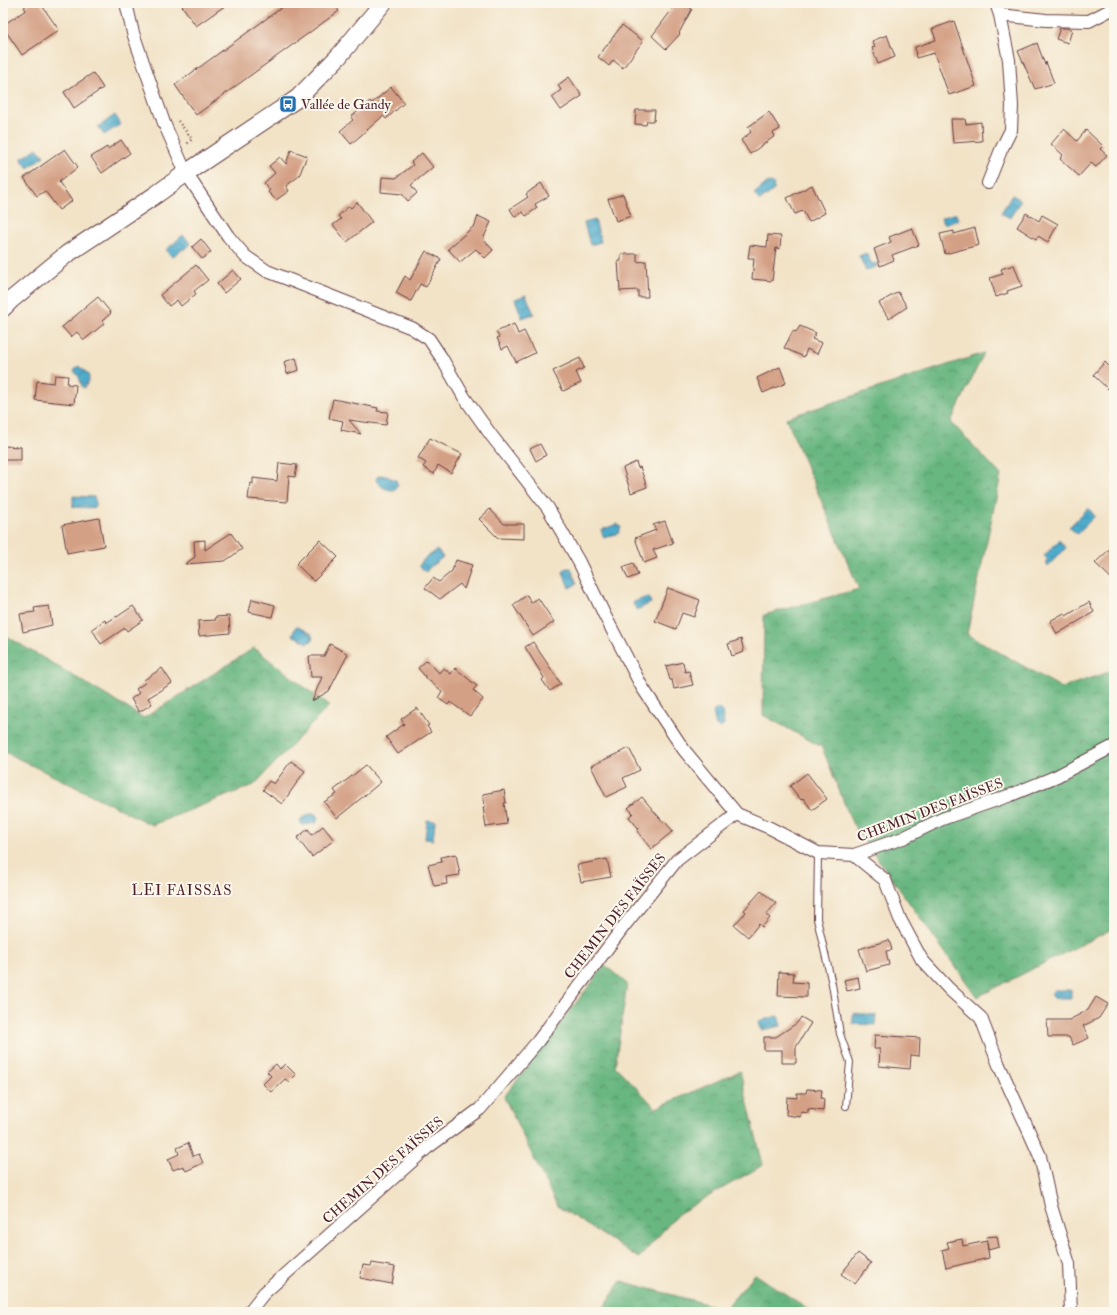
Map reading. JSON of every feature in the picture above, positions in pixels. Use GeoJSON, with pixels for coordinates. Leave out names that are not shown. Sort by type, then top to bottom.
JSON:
{"type":"FeatureCollection","features":[{"type":"Feature","properties":{"kind":"street"},"geometry":{"type":"LineString","coordinates":[[126,3],[133,33],[164,123],[186,173],[228,236],[245,256],[267,271],[412,328],[429,339],[464,397],[491,435],[548,508],[579,562],[605,616],[650,700],[684,750],[737,814]]}},
{"type":"Feature","properties":{"kind":"street"},"geometry":{"type":"LineString","coordinates":[[988,183],[1010,130],[1012,106],[1009,60],[1000,15],[996,3]]}},
{"type":"Feature","properties":{"kind":"street"},"geometry":{"type":"LineString","coordinates":[[3,308],[67,254],[298,98],[339,56],[382,4]]}},
{"type":"Feature","properties":{"kind":"street"},"geometry":{"type":"LineString","coordinates":[[1000,15],[1046,20],[1089,21],[1114,8]]}},
{"type":"Feature","properties":{"kind":"street","name":"CHEMIN DES FAÏSSES"},"geometry":{"type":"LineString","coordinates":[[249,1312],[264,1294],[427,1148],[480,1109],[538,1041],[624,926],[677,860],[737,814],[770,828],[818,853],[854,855],[903,838],[942,819],[1011,795],[1057,776],[1114,746]]}},
{"type":"Feature","properties":{"kind":"street"},"geometry":{"type":"LineString","coordinates":[[854,855],[885,880],[900,919],[922,960],[949,990],[980,1018],[999,1065],[1040,1156],[1051,1206],[1069,1264],[1071,1312]]}},
{"type":"Feature","properties":{"kind":"lane"},"geometry":{"type":"LineString","coordinates":[[818,853],[817,919],[832,984],[840,1034],[850,1062],[846,1106]]}},
{"type":"Feature","properties":{"kind":"green space"},"geometry":{"type":"Polygon","coordinates":[[[984,353],[951,422],[1001,475],[967,634],[1062,688],[1114,670],[1114,928],[977,997],[852,823],[822,747],[763,715],[764,615],[859,589],[786,418],[984,353]]]}},
{"type":"Feature","properties":{"kind":"green space"},"geometry":{"type":"Polygon","coordinates":[[[3,634],[144,718],[254,648],[329,706],[254,785],[152,825],[3,751],[3,634]]]}},
{"type":"Feature","properties":{"kind":"green space"},"geometry":{"type":"Polygon","coordinates":[[[605,965],[627,984],[615,1066],[656,1108],[740,1071],[763,1165],[678,1214],[639,1258],[557,1206],[504,1097],[605,965]]]}},
{"type":"Feature","properties":{"kind":"green space"},"geometry":{"type":"Polygon","coordinates":[[[755,1274],[813,1312],[601,1312],[621,1281],[725,1309],[755,1274]]]}},
{"type":"Feature","properties":{"kind":"water"},"geometry":{"type":"Polygon","coordinates":[[[115,115],[121,124],[104,135],[98,127],[115,115]]]}},
{"type":"Feature","properties":{"kind":"water"},"geometry":{"type":"Polygon","coordinates":[[[37,148],[44,156],[28,168],[21,159],[37,148]]]}},
{"type":"Feature","properties":{"kind":"water"},"geometry":{"type":"Polygon","coordinates":[[[768,182],[774,184],[773,187],[775,189],[760,201],[754,194],[768,182]]]}},
{"type":"Feature","properties":{"kind":"water"},"geometry":{"type":"Polygon","coordinates":[[[1012,195],[1021,200],[1010,218],[1001,213],[1012,195]]]}},
{"type":"Feature","properties":{"kind":"water"},"geometry":{"type":"Polygon","coordinates":[[[956,213],[959,220],[943,224],[941,218],[956,213]]]}},
{"type":"Feature","properties":{"kind":"water"},"geometry":{"type":"Polygon","coordinates":[[[595,220],[601,242],[590,245],[584,223],[595,220]]]}},
{"type":"Feature","properties":{"kind":"water"},"geometry":{"type":"Polygon","coordinates":[[[183,235],[191,244],[172,257],[166,250],[183,235]]]}},
{"type":"Feature","properties":{"kind":"water"},"geometry":{"type":"Polygon","coordinates":[[[866,253],[872,264],[876,263],[877,266],[866,271],[859,256],[866,253]]]}},
{"type":"Feature","properties":{"kind":"water"},"geometry":{"type":"Polygon","coordinates":[[[526,295],[534,314],[522,318],[515,299],[526,295]]]}},
{"type":"Feature","properties":{"kind":"water"},"geometry":{"type":"Polygon","coordinates":[[[78,366],[87,373],[89,378],[84,388],[82,387],[79,377],[74,371],[78,366]]]}},
{"type":"Feature","properties":{"kind":"water"},"geometry":{"type":"Polygon","coordinates":[[[380,475],[396,480],[398,486],[394,490],[384,488],[379,485],[376,480],[380,475]]]}},
{"type":"Feature","properties":{"kind":"water"},"geometry":{"type":"Polygon","coordinates":[[[73,496],[94,497],[96,502],[94,508],[73,507],[73,496]]]}},
{"type":"Feature","properties":{"kind":"water"},"geometry":{"type":"Polygon","coordinates":[[[1088,508],[1095,516],[1077,534],[1069,527],[1088,508]]]}},
{"type":"Feature","properties":{"kind":"water"},"geometry":{"type":"Polygon","coordinates":[[[617,524],[621,527],[619,533],[604,538],[601,530],[617,524]]]}},
{"type":"Feature","properties":{"kind":"water"},"geometry":{"type":"Polygon","coordinates":[[[1059,540],[1066,548],[1048,566],[1046,563],[1048,560],[1044,556],[1059,540]]]}},
{"type":"Feature","properties":{"kind":"water"},"geometry":{"type":"Polygon","coordinates":[[[437,550],[443,557],[426,572],[419,566],[423,560],[437,550]]]}},
{"type":"Feature","properties":{"kind":"water"},"geometry":{"type":"Polygon","coordinates":[[[566,568],[571,568],[577,584],[569,588],[563,572],[566,568]]]}},
{"type":"Feature","properties":{"kind":"water"},"geometry":{"type":"Polygon","coordinates":[[[647,597],[651,603],[637,610],[633,604],[634,602],[647,597]]]}},
{"type":"Feature","properties":{"kind":"water"},"geometry":{"type":"Polygon","coordinates":[[[296,626],[312,634],[311,636],[313,637],[311,642],[309,641],[308,643],[292,635],[296,626]]]}},
{"type":"Feature","properties":{"kind":"water"},"geometry":{"type":"Polygon","coordinates":[[[718,708],[722,711],[724,725],[721,728],[716,726],[713,712],[718,708]]]}},
{"type":"Feature","properties":{"kind":"water"},"geometry":{"type":"Polygon","coordinates":[[[313,813],[317,815],[318,818],[316,823],[302,825],[300,821],[302,818],[313,813]]]}},
{"type":"Feature","properties":{"kind":"water"},"geometry":{"type":"Polygon","coordinates":[[[427,820],[435,821],[433,840],[425,839],[427,820]]]}},
{"type":"Feature","properties":{"kind":"water"},"geometry":{"type":"Polygon","coordinates":[[[1054,990],[1071,990],[1071,998],[1054,998],[1051,994],[1054,990]]]}},
{"type":"Feature","properties":{"kind":"water"},"geometry":{"type":"Polygon","coordinates":[[[853,1013],[876,1015],[875,1025],[853,1024],[853,1013]]]}},
{"type":"Feature","properties":{"kind":"water"},"geometry":{"type":"Polygon","coordinates":[[[778,1016],[781,1026],[761,1030],[759,1021],[778,1016]]]}},
{"type":"Feature","properties":{"kind":"building"},"geometry":{"type":"Polygon","coordinates":[[[30,3],[40,3],[59,30],[22,55],[3,25],[26,10],[24,7],[30,3]]]}},
{"type":"Feature","properties":{"kind":"building"},"geometry":{"type":"Polygon","coordinates":[[[180,3],[229,3],[196,26],[180,3]]]}},
{"type":"Feature","properties":{"kind":"building"},"geometry":{"type":"Polygon","coordinates":[[[288,3],[333,3],[339,11],[196,115],[175,85],[288,3]]]}},
{"type":"Feature","properties":{"kind":"building"},"geometry":{"type":"Polygon","coordinates":[[[677,3],[683,3],[692,9],[679,33],[680,34],[666,49],[652,36],[677,3]]]}},
{"type":"Feature","properties":{"kind":"building"},"geometry":{"type":"Polygon","coordinates":[[[954,21],[976,86],[949,95],[934,53],[916,58],[915,47],[936,40],[932,29],[954,21]]]}},
{"type":"Feature","properties":{"kind":"building"},"geometry":{"type":"Polygon","coordinates":[[[622,25],[643,41],[623,68],[613,60],[609,66],[598,57],[622,25]]]}},
{"type":"Feature","properties":{"kind":"building"},"geometry":{"type":"Polygon","coordinates":[[[1060,28],[1072,30],[1068,43],[1056,39],[1060,28]]]}},
{"type":"Feature","properties":{"kind":"building"},"geometry":{"type":"Polygon","coordinates":[[[887,35],[895,57],[878,64],[872,48],[875,47],[872,41],[887,35]]]}},
{"type":"Feature","properties":{"kind":"building"},"geometry":{"type":"Polygon","coordinates":[[[1037,43],[1045,65],[1046,62],[1054,83],[1035,89],[1018,51],[1037,43]]]}},
{"type":"Feature","properties":{"kind":"building"},"geometry":{"type":"Polygon","coordinates":[[[93,73],[103,88],[74,108],[64,92],[93,73]]]}},
{"type":"Feature","properties":{"kind":"building"},"geometry":{"type":"Polygon","coordinates":[[[569,77],[582,96],[561,110],[552,97],[561,90],[558,85],[569,77]]]}},
{"type":"Feature","properties":{"kind":"building"},"geometry":{"type":"Polygon","coordinates":[[[391,87],[404,103],[386,119],[383,116],[351,144],[340,131],[353,120],[351,117],[370,101],[372,103],[391,87]]]}},
{"type":"Feature","properties":{"kind":"building"},"geometry":{"type":"Polygon","coordinates":[[[636,110],[655,110],[654,121],[647,121],[646,125],[635,124],[636,110]]]}},
{"type":"Feature","properties":{"kind":"building"},"geometry":{"type":"Polygon","coordinates":[[[769,112],[780,129],[773,133],[775,136],[750,154],[741,140],[751,132],[748,127],[769,112]]]}},
{"type":"Feature","properties":{"kind":"building"},"geometry":{"type":"Polygon","coordinates":[[[951,119],[965,119],[966,124],[981,122],[982,141],[953,143],[951,119]]]}},
{"type":"Feature","properties":{"kind":"building"},"geometry":{"type":"Polygon","coordinates":[[[1064,129],[1077,141],[1086,130],[1103,146],[1100,149],[1107,155],[1096,167],[1091,163],[1079,176],[1060,159],[1063,155],[1051,144],[1064,129]]]}},
{"type":"Feature","properties":{"kind":"building"},"geometry":{"type":"Polygon","coordinates":[[[121,140],[130,153],[102,173],[91,157],[107,147],[108,149],[121,140]]]}},
{"type":"Feature","properties":{"kind":"building"},"geometry":{"type":"Polygon","coordinates":[[[65,149],[78,167],[59,182],[72,201],[59,210],[45,191],[37,196],[24,178],[65,149]]]}},
{"type":"Feature","properties":{"kind":"building"},"geometry":{"type":"Polygon","coordinates":[[[291,150],[307,156],[299,176],[286,186],[289,191],[276,200],[268,192],[270,190],[264,183],[275,173],[269,166],[280,157],[286,164],[291,150]]]}},
{"type":"Feature","properties":{"kind":"building"},"geometry":{"type":"Polygon","coordinates":[[[422,153],[433,167],[411,185],[417,193],[408,201],[402,194],[381,192],[382,177],[396,178],[413,165],[411,162],[422,153]]]}},
{"type":"Feature","properties":{"kind":"building"},"geometry":{"type":"Polygon","coordinates":[[[541,183],[549,196],[535,204],[537,208],[526,216],[523,212],[515,217],[510,209],[528,197],[526,194],[541,183]]]}},
{"type":"Feature","properties":{"kind":"building"},"geometry":{"type":"Polygon","coordinates":[[[812,185],[825,213],[809,222],[803,211],[795,214],[787,198],[812,185]]]}},
{"type":"Feature","properties":{"kind":"building"},"geometry":{"type":"Polygon","coordinates":[[[623,194],[631,216],[616,221],[608,199],[623,194]]]}},
{"type":"Feature","properties":{"kind":"building"},"geometry":{"type":"Polygon","coordinates":[[[357,202],[372,222],[347,242],[333,225],[341,219],[338,216],[349,206],[351,208],[357,202]]]}},
{"type":"Feature","properties":{"kind":"building"},"geometry":{"type":"Polygon","coordinates":[[[1026,213],[1039,221],[1042,215],[1058,224],[1048,242],[1038,236],[1036,239],[1017,227],[1026,213]]]}},
{"type":"Feature","properties":{"kind":"building"},"geometry":{"type":"Polygon","coordinates":[[[478,216],[491,222],[483,239],[493,250],[485,258],[476,249],[460,262],[448,249],[475,225],[478,216]]]}},
{"type":"Feature","properties":{"kind":"building"},"geometry":{"type":"Polygon","coordinates":[[[912,228],[919,245],[892,255],[894,260],[880,266],[874,249],[891,242],[889,237],[912,228]]]}},
{"type":"Feature","properties":{"kind":"building"},"geometry":{"type":"Polygon","coordinates":[[[975,228],[979,245],[945,254],[940,234],[954,231],[954,234],[975,228]]]}},
{"type":"Feature","properties":{"kind":"building"},"geometry":{"type":"Polygon","coordinates":[[[768,235],[781,236],[780,249],[776,248],[772,281],[752,279],[754,258],[748,258],[750,245],[767,247],[768,235]]]}},
{"type":"Feature","properties":{"kind":"building"},"geometry":{"type":"Polygon","coordinates":[[[201,239],[211,252],[202,259],[192,247],[201,239]]]}},
{"type":"Feature","properties":{"kind":"building"},"geometry":{"type":"Polygon","coordinates":[[[426,251],[441,259],[426,287],[420,284],[411,301],[396,293],[405,276],[410,280],[426,251]]]}},
{"type":"Feature","properties":{"kind":"building"},"geometry":{"type":"Polygon","coordinates":[[[621,254],[637,254],[637,262],[646,261],[648,297],[638,297],[638,290],[620,291],[618,261],[621,261],[621,254]]]}},
{"type":"Feature","properties":{"kind":"building"},"geometry":{"type":"Polygon","coordinates":[[[196,265],[208,280],[194,291],[196,294],[181,306],[177,300],[169,306],[160,295],[196,265]]]}},
{"type":"Feature","properties":{"kind":"building"},"geometry":{"type":"Polygon","coordinates":[[[1014,265],[1022,286],[1007,291],[1008,293],[996,297],[990,278],[1003,274],[1001,269],[1014,265]]]}},
{"type":"Feature","properties":{"kind":"building"},"geometry":{"type":"Polygon","coordinates":[[[233,270],[241,279],[224,293],[217,284],[233,270]]]}},
{"type":"Feature","properties":{"kind":"building"},"geometry":{"type":"Polygon","coordinates":[[[898,292],[907,307],[889,319],[879,303],[898,292]]]}},
{"type":"Feature","properties":{"kind":"building"},"geometry":{"type":"Polygon","coordinates":[[[98,297],[111,313],[102,321],[105,323],[84,340],[77,332],[71,337],[62,327],[98,297]]]}},
{"type":"Feature","properties":{"kind":"building"},"geometry":{"type":"Polygon","coordinates":[[[514,324],[518,334],[524,331],[535,353],[516,362],[508,346],[502,349],[496,332],[514,324]]]}},
{"type":"Feature","properties":{"kind":"building"},"geometry":{"type":"Polygon","coordinates":[[[800,326],[816,333],[812,339],[822,343],[817,354],[807,349],[804,357],[784,348],[793,331],[796,332],[800,326]]]}},
{"type":"Feature","properties":{"kind":"building"},"geometry":{"type":"Polygon","coordinates":[[[296,358],[299,370],[287,374],[284,362],[296,358]]]}},
{"type":"Feature","properties":{"kind":"building"},"geometry":{"type":"Polygon","coordinates":[[[580,358],[584,368],[576,372],[581,383],[563,391],[553,371],[580,358]]]}},
{"type":"Feature","properties":{"kind":"building"},"geometry":{"type":"Polygon","coordinates":[[[1105,362],[1114,371],[1114,382],[1108,389],[1093,375],[1105,362]]]}},
{"type":"Feature","properties":{"kind":"building"},"geometry":{"type":"Polygon","coordinates":[[[780,367],[786,383],[763,393],[757,378],[780,367]]]}},
{"type":"Feature","properties":{"kind":"building"},"geometry":{"type":"Polygon","coordinates":[[[55,375],[68,376],[67,384],[76,385],[74,404],[35,400],[37,381],[54,383],[55,375]]]}},
{"type":"Feature","properties":{"kind":"building"},"geometry":{"type":"Polygon","coordinates":[[[333,399],[378,408],[377,411],[388,412],[386,425],[349,420],[361,434],[341,430],[343,421],[329,418],[333,399]]]}},
{"type":"Feature","properties":{"kind":"building"},"geometry":{"type":"Polygon","coordinates":[[[430,438],[462,454],[451,473],[438,465],[434,474],[423,467],[426,463],[418,458],[430,438]]]}},
{"type":"Feature","properties":{"kind":"building"},"geometry":{"type":"Polygon","coordinates":[[[540,444],[546,455],[536,461],[530,449],[540,444]]]}},
{"type":"Feature","properties":{"kind":"building"},"geometry":{"type":"Polygon","coordinates":[[[3,446],[21,447],[21,460],[3,460],[3,446]]]}},
{"type":"Feature","properties":{"kind":"building"},"geometry":{"type":"Polygon","coordinates":[[[636,462],[638,468],[640,467],[647,487],[631,493],[623,468],[636,462]]]}},
{"type":"Feature","properties":{"kind":"building"},"geometry":{"type":"Polygon","coordinates":[[[279,463],[297,465],[295,477],[289,476],[287,502],[248,499],[250,483],[253,484],[253,478],[277,481],[279,463]]]}},
{"type":"Feature","properties":{"kind":"building"},"geometry":{"type":"Polygon","coordinates":[[[490,509],[504,524],[524,524],[524,539],[498,538],[479,519],[490,509]]]}},
{"type":"Feature","properties":{"kind":"building"},"geometry":{"type":"Polygon","coordinates":[[[99,518],[104,546],[67,553],[62,525],[99,518]]]}},
{"type":"Feature","properties":{"kind":"building"},"geometry":{"type":"Polygon","coordinates":[[[665,521],[673,543],[653,550],[657,558],[644,563],[635,538],[656,530],[653,525],[665,521]]]}},
{"type":"Feature","properties":{"kind":"building"},"geometry":{"type":"Polygon","coordinates":[[[231,533],[242,549],[225,561],[185,564],[195,557],[194,541],[205,540],[205,550],[231,533]]]}},
{"type":"Feature","properties":{"kind":"building"},"geometry":{"type":"Polygon","coordinates":[[[320,540],[338,557],[314,581],[296,564],[320,540]]]}},
{"type":"Feature","properties":{"kind":"building"},"geometry":{"type":"Polygon","coordinates":[[[1114,545],[1114,581],[1095,563],[1114,545]]]}},
{"type":"Feature","properties":{"kind":"building"},"geometry":{"type":"Polygon","coordinates":[[[456,560],[472,565],[464,589],[460,584],[440,599],[425,588],[433,578],[439,582],[452,571],[456,560]]]}},
{"type":"Feature","properties":{"kind":"building"},"geometry":{"type":"Polygon","coordinates":[[[633,563],[638,575],[628,579],[623,567],[633,563]]]}},
{"type":"Feature","properties":{"kind":"building"},"geometry":{"type":"Polygon","coordinates":[[[668,588],[700,600],[694,617],[682,613],[676,629],[655,621],[668,588]]]}},
{"type":"Feature","properties":{"kind":"building"},"geometry":{"type":"Polygon","coordinates":[[[527,595],[531,603],[538,598],[554,622],[533,636],[513,605],[527,595]]]}},
{"type":"Feature","properties":{"kind":"building"},"geometry":{"type":"Polygon","coordinates":[[[252,599],[275,605],[272,617],[249,612],[252,599]]]}},
{"type":"Feature","properties":{"kind":"building"},"geometry":{"type":"Polygon","coordinates":[[[1089,602],[1094,612],[1057,634],[1050,621],[1064,613],[1066,616],[1089,602]]]}},
{"type":"Feature","properties":{"kind":"building"},"geometry":{"type":"Polygon","coordinates":[[[49,606],[52,625],[23,632],[20,614],[35,612],[34,608],[49,606]]]}},
{"type":"Feature","properties":{"kind":"building"},"geometry":{"type":"Polygon","coordinates":[[[133,606],[143,620],[127,631],[125,628],[101,644],[92,629],[105,620],[106,623],[117,617],[133,606]]]}},
{"type":"Feature","properties":{"kind":"building"},"geometry":{"type":"Polygon","coordinates":[[[229,616],[230,633],[199,636],[198,621],[216,620],[215,617],[229,616]]]}},
{"type":"Feature","properties":{"kind":"building"},"geometry":{"type":"Polygon","coordinates":[[[741,639],[744,652],[732,656],[728,644],[741,639]]]}},
{"type":"Feature","properties":{"kind":"building"},"geometry":{"type":"Polygon","coordinates":[[[533,642],[561,684],[550,691],[542,680],[544,678],[525,647],[533,642]]]}},
{"type":"Feature","properties":{"kind":"building"},"geometry":{"type":"Polygon","coordinates":[[[330,644],[348,654],[329,691],[312,701],[322,677],[311,677],[309,656],[324,656],[330,644]]]}},
{"type":"Feature","properties":{"kind":"building"},"geometry":{"type":"Polygon","coordinates":[[[427,660],[439,673],[443,668],[451,674],[455,668],[477,686],[473,690],[483,699],[470,716],[450,702],[448,705],[438,698],[442,691],[428,680],[418,668],[427,660]]]}},
{"type":"Feature","properties":{"kind":"building"},"geometry":{"type":"Polygon","coordinates":[[[683,662],[685,672],[689,671],[693,685],[674,689],[666,666],[683,662]]]}},
{"type":"Feature","properties":{"kind":"building"},"geometry":{"type":"Polygon","coordinates":[[[162,668],[172,683],[148,698],[152,704],[139,712],[131,699],[139,693],[136,689],[146,682],[144,680],[162,668]]]}},
{"type":"Feature","properties":{"kind":"building"},"geometry":{"type":"Polygon","coordinates":[[[417,708],[429,725],[427,726],[431,732],[398,754],[386,737],[404,724],[401,719],[417,708]]]}},
{"type":"Feature","properties":{"kind":"building"},"geometry":{"type":"Polygon","coordinates":[[[629,748],[640,770],[623,778],[627,787],[606,797],[591,766],[629,748]]]}},
{"type":"Feature","properties":{"kind":"building"},"geometry":{"type":"Polygon","coordinates":[[[291,761],[305,771],[282,804],[263,790],[269,781],[274,784],[291,761]]]}},
{"type":"Feature","properties":{"kind":"building"},"geometry":{"type":"Polygon","coordinates":[[[366,765],[381,782],[337,818],[324,802],[337,794],[334,790],[366,765]]]}},
{"type":"Feature","properties":{"kind":"building"},"geometry":{"type":"Polygon","coordinates":[[[807,773],[827,799],[812,810],[803,798],[801,800],[790,786],[807,773]]]}},
{"type":"Feature","properties":{"kind":"building"},"geometry":{"type":"Polygon","coordinates":[[[504,790],[507,824],[486,827],[483,794],[504,790]]]}},
{"type":"Feature","properties":{"kind":"building"},"geometry":{"type":"Polygon","coordinates":[[[642,797],[664,823],[665,822],[673,831],[651,849],[637,831],[639,829],[629,817],[633,813],[628,808],[642,797]]]}},
{"type":"Feature","properties":{"kind":"building"},"geometry":{"type":"Polygon","coordinates":[[[323,826],[334,840],[312,857],[297,838],[308,829],[312,835],[323,826]]]}},
{"type":"Feature","properties":{"kind":"building"},"geometry":{"type":"Polygon","coordinates":[[[456,854],[460,875],[446,877],[447,884],[434,886],[428,865],[442,862],[441,857],[456,854]]]}},
{"type":"Feature","properties":{"kind":"building"},"geometry":{"type":"Polygon","coordinates":[[[607,859],[611,877],[581,882],[577,865],[607,859]]]}},
{"type":"Feature","properties":{"kind":"building"},"geometry":{"type":"Polygon","coordinates":[[[761,891],[776,903],[766,915],[770,918],[762,927],[759,924],[748,937],[734,925],[746,912],[744,910],[761,891]]]}},
{"type":"Feature","properties":{"kind":"building"},"geometry":{"type":"Polygon","coordinates":[[[889,940],[892,950],[886,951],[889,965],[866,971],[859,949],[889,940]]]}},
{"type":"Feature","properties":{"kind":"building"},"geometry":{"type":"Polygon","coordinates":[[[779,972],[794,973],[793,982],[807,983],[807,997],[778,996],[779,972]]]}},
{"type":"Feature","properties":{"kind":"building"},"geometry":{"type":"Polygon","coordinates":[[[858,977],[860,988],[847,991],[844,980],[858,977]]]}},
{"type":"Feature","properties":{"kind":"building"},"geometry":{"type":"Polygon","coordinates":[[[1096,997],[1108,1004],[1099,1018],[1083,1026],[1089,1038],[1073,1045],[1069,1037],[1048,1037],[1047,1020],[1069,1020],[1088,1010],[1096,997]]]}},
{"type":"Feature","properties":{"kind":"building"},"geometry":{"type":"Polygon","coordinates":[[[801,1017],[811,1023],[796,1047],[796,1063],[782,1063],[782,1050],[764,1050],[764,1037],[776,1037],[797,1023],[801,1017]]]}},
{"type":"Feature","properties":{"kind":"building"},"geometry":{"type":"Polygon","coordinates":[[[875,1035],[920,1038],[919,1056],[911,1055],[910,1069],[879,1066],[880,1049],[874,1049],[875,1035]]]}},
{"type":"Feature","properties":{"kind":"building"},"geometry":{"type":"Polygon","coordinates":[[[276,1064],[280,1069],[285,1064],[296,1075],[289,1082],[285,1079],[271,1092],[263,1084],[271,1076],[267,1072],[276,1064]]]}},
{"type":"Feature","properties":{"kind":"building"},"geometry":{"type":"Polygon","coordinates":[[[807,1089],[822,1090],[821,1098],[824,1099],[823,1111],[808,1109],[808,1113],[801,1112],[800,1117],[786,1115],[787,1097],[797,1098],[797,1093],[806,1093],[807,1089]]]}},
{"type":"Feature","properties":{"kind":"building"},"geometry":{"type":"Polygon","coordinates":[[[188,1143],[193,1156],[199,1154],[203,1163],[186,1171],[183,1166],[173,1170],[168,1159],[179,1154],[177,1148],[188,1143]]]}},
{"type":"Feature","properties":{"kind":"building"},"geometry":{"type":"Polygon","coordinates":[[[997,1236],[999,1247],[988,1250],[989,1258],[946,1268],[942,1250],[949,1248],[947,1242],[962,1239],[963,1246],[987,1241],[986,1237],[997,1236]]]}},
{"type":"Feature","properties":{"kind":"building"},"geometry":{"type":"Polygon","coordinates":[[[858,1253],[871,1263],[855,1284],[841,1274],[858,1253]]]}},
{"type":"Feature","properties":{"kind":"building"},"geometry":{"type":"Polygon","coordinates":[[[372,1263],[395,1267],[392,1284],[360,1278],[363,1265],[371,1266],[372,1263]]]}},
{"type":"Feature","properties":{"kind":"place","name":"Vallée de Gandy"},"geometry":{"type":"Point","coordinates":[288,104]}},
{"type":"Feature","properties":{"kind":"district","name":"LEI FAISSAS"},"geometry":{"type":"Point","coordinates":[182,890]}}]}
